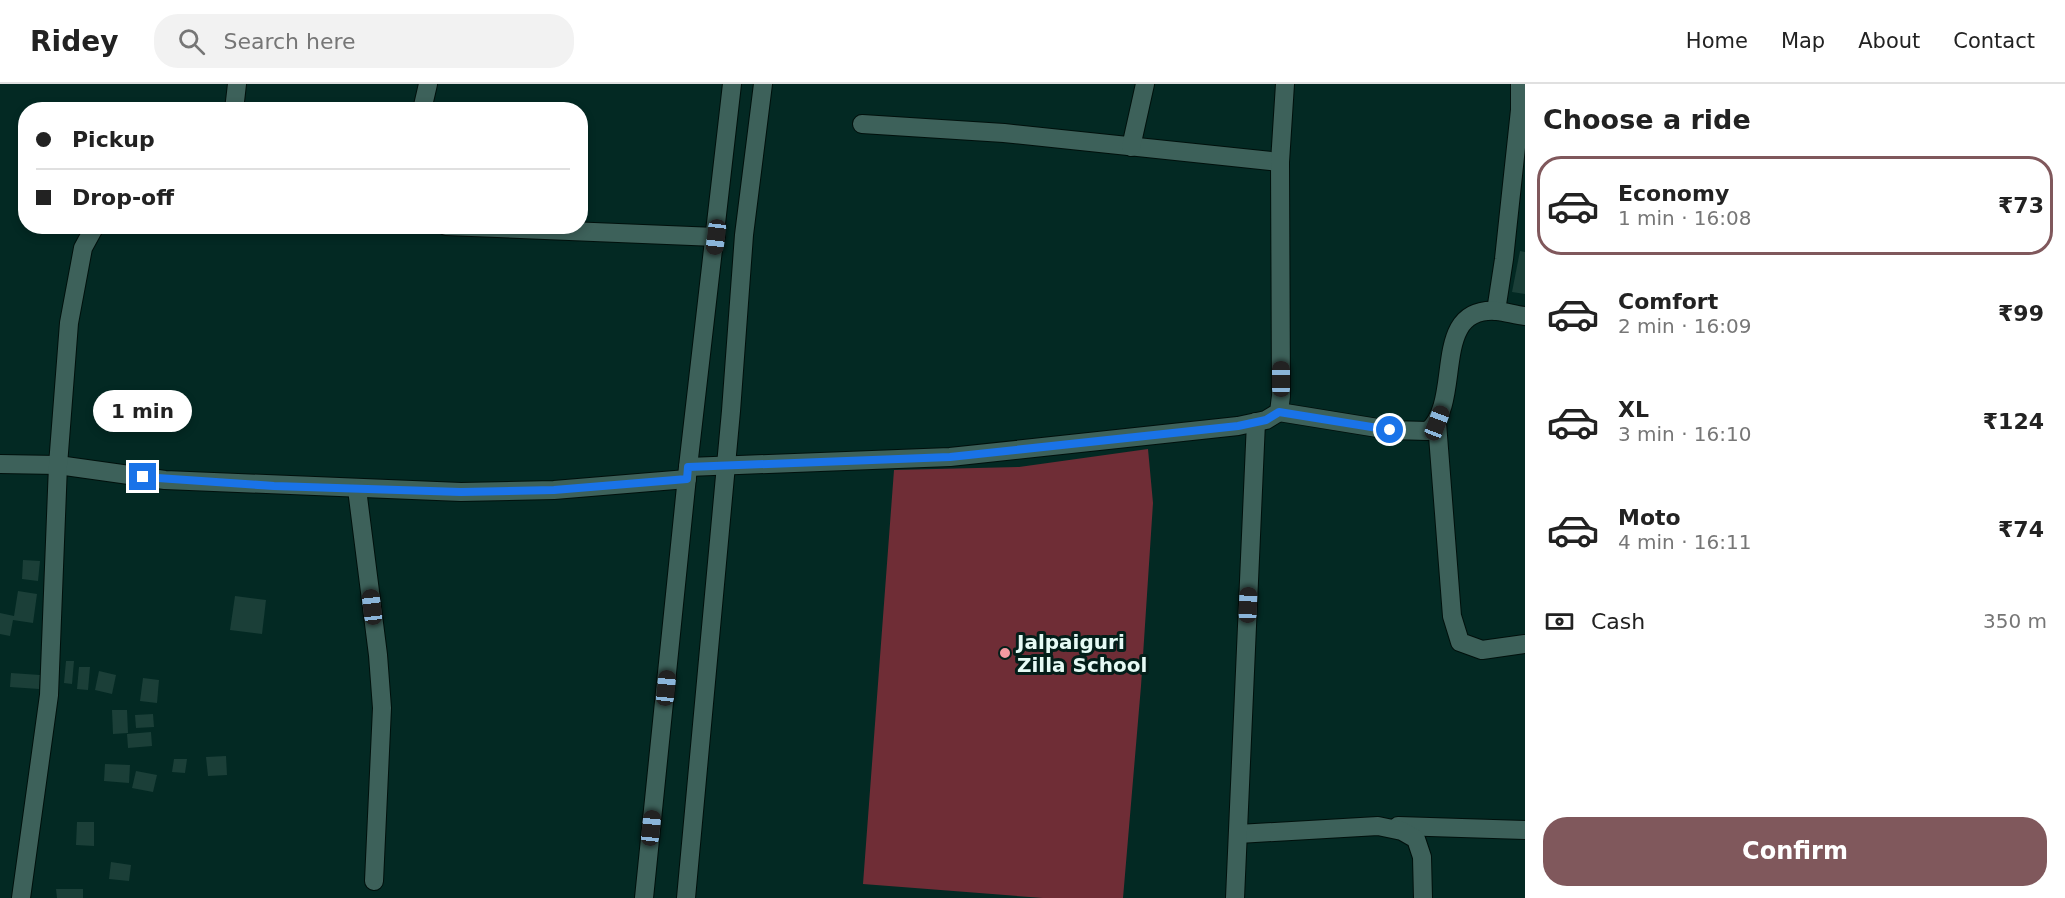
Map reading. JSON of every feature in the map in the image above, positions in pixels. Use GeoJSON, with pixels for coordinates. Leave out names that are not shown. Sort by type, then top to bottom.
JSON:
{"type":"FeatureCollection","features":[{"type":"Feature","properties":{"kind":"street"},"geometry":{"type":"LineString","coordinates":[[235,102],[237,84]]}},
{"type":"Feature","properties":{"kind":"street"},"geometry":{"type":"LineString","coordinates":[[424,102],[428,84]]}},
{"type":"Feature","properties":{"kind":"street"},"geometry":{"type":"LineString","coordinates":[[644,898],[688,473],[732,84]]}},
{"type":"Feature","properties":{"kind":"street"},"geometry":{"type":"LineString","coordinates":[[686,898],[726,465],[744,235],[763,84]]}},
{"type":"Feature","properties":{"kind":"street"},"geometry":{"type":"LineString","coordinates":[[1131,147],[1145,84]]}},
{"type":"Feature","properties":{"kind":"street"},"geometry":{"type":"LineString","coordinates":[[1279,412],[1281,396],[1280,162],[1285,84]]}},
{"type":"Feature","properties":{"kind":"street"},"geometry":{"type":"LineString","coordinates":[[1496,311],[1507,236],[1520,110],[1520,84]]}},
{"type":"Feature","properties":{"kind":"street"},"geometry":{"type":"LineString","coordinates":[[862,124],[1004,133],[1280,162]]}},
{"type":"Feature","properties":{"kind":"street"},"geometry":{"type":"LineString","coordinates":[[588,232],[716,237]]}},
{"type":"Feature","properties":{"kind":"street"},"geometry":{"type":"LineString","coordinates":[[21,898],[49,695],[58,465],[69,322],[83,248],[91,234]]}},
{"type":"Feature","properties":{"kind":"street"},"geometry":{"type":"LineString","coordinates":[[0,464],[58,465],[165,480],[461,492],[554,490],[688,473],[726,465],[950,457],[1256,422],[1266,420],[1279,412],[1390,430],[1428,431],[1437,423],[1444,406],[1454,337],[1463,322],[1477,313],[1496,311],[1525,316]]}},
{"type":"Feature","properties":{"kind":"street"},"geometry":{"type":"LineString","coordinates":[[1235,898],[1256,422]]}},
{"type":"Feature","properties":{"kind":"street"},"geometry":{"type":"LineString","coordinates":[[1437,423],[1452,616],[1460,642],[1482,650],[1525,644]]}},
{"type":"Feature","properties":{"kind":"street"},"geometry":{"type":"LineString","coordinates":[[357,489],[378,655],[382,708],[374,881]]}},
{"type":"Feature","properties":{"kind":"street"},"geometry":{"type":"LineString","coordinates":[[1238,834],[1378,826],[1525,830]]}},
{"type":"Feature","properties":{"kind":"street"},"geometry":{"type":"LineString","coordinates":[[1378,826],[1402,831],[1416,839],[1422,857],[1423,898]]}},
{"type":"Feature","properties":{"kind":"shaded area"},"geometry":{"type":"Polygon","coordinates":[[[1148,449],[1153,503],[1141,686],[1123,898],[1043,898],[863,884],[894,470],[1019,467],[1148,449]]]}},
{"type":"Feature","properties":{"kind":"building"},"geometry":{"type":"Polygon","coordinates":[[[1520,251],[1525,252],[1525,294],[1512,292],[1520,251]]]}},
{"type":"Feature","properties":{"kind":"building"},"geometry":{"type":"Polygon","coordinates":[[[23,560],[40,561],[38,581],[22,579],[23,560]]]}},
{"type":"Feature","properties":{"kind":"building"},"geometry":{"type":"Polygon","coordinates":[[[18,591],[37,594],[33,623],[13,620],[10,636],[0,634],[0,613],[14,616],[18,591]]]}},
{"type":"Feature","properties":{"kind":"building"},"geometry":{"type":"Polygon","coordinates":[[[235,596],[266,600],[262,634],[230,630],[235,596]]]}},
{"type":"Feature","properties":{"kind":"building"},"geometry":{"type":"Polygon","coordinates":[[[66,661],[74,661],[72,684],[64,683],[66,661]]]}},
{"type":"Feature","properties":{"kind":"building"},"geometry":{"type":"Polygon","coordinates":[[[79,667],[90,667],[88,690],[77,689],[79,667]]]}},
{"type":"Feature","properties":{"kind":"building"},"geometry":{"type":"Polygon","coordinates":[[[99,671],[116,675],[112,694],[95,690],[99,671]]]}},
{"type":"Feature","properties":{"kind":"building"},"geometry":{"type":"Polygon","coordinates":[[[11,673],[40,675],[39,689],[10,687],[11,673]]]}},
{"type":"Feature","properties":{"kind":"building"},"geometry":{"type":"Polygon","coordinates":[[[143,678],[159,680],[157,703],[140,701],[143,678]]]}},
{"type":"Feature","properties":{"kind":"building"},"geometry":{"type":"Polygon","coordinates":[[[112,710],[127,710],[128,733],[113,734],[112,710]]]}},
{"type":"Feature","properties":{"kind":"building"},"geometry":{"type":"Polygon","coordinates":[[[153,714],[154,727],[136,728],[135,715],[153,714]]]}},
{"type":"Feature","properties":{"kind":"building"},"geometry":{"type":"Polygon","coordinates":[[[151,732],[152,746],[128,748],[127,734],[151,732]]]}},
{"type":"Feature","properties":{"kind":"building"},"geometry":{"type":"Polygon","coordinates":[[[226,756],[227,775],[208,776],[206,757],[226,756]]]}},
{"type":"Feature","properties":{"kind":"building"},"geometry":{"type":"Polygon","coordinates":[[[174,759],[187,759],[185,773],[172,772],[174,759]]]}},
{"type":"Feature","properties":{"kind":"building"},"geometry":{"type":"Polygon","coordinates":[[[105,764],[130,765],[129,783],[104,781],[105,764]]]}},
{"type":"Feature","properties":{"kind":"building"},"geometry":{"type":"Polygon","coordinates":[[[136,771],[157,775],[153,792],[132,788],[136,771]]]}},
{"type":"Feature","properties":{"kind":"building"},"geometry":{"type":"Polygon","coordinates":[[[77,822],[94,822],[94,846],[76,845],[77,822]]]}},
{"type":"Feature","properties":{"kind":"building"},"geometry":{"type":"Polygon","coordinates":[[[111,862],[131,865],[129,881],[109,879],[111,862]]]}},
{"type":"Feature","properties":{"kind":"building"},"geometry":{"type":"Polygon","coordinates":[[[56,889],[83,889],[83,898],[57,898],[56,889]]]}},
{"type":"Feature","properties":{"kind":"place","name":"Jalpaiguri Zilla School"},"geometry":{"type":"Point","coordinates":[1005,653]}},
{"type":"Feature","properties":{"kind":"route"},"geometry":{"type":"LineString","coordinates":[[143,477],[274,486],[419,491],[554,490],[613,483],[687,479],[688,467],[974,455],[1238,426],[1266,420],[1279,412],[1390,430]]}}]}
